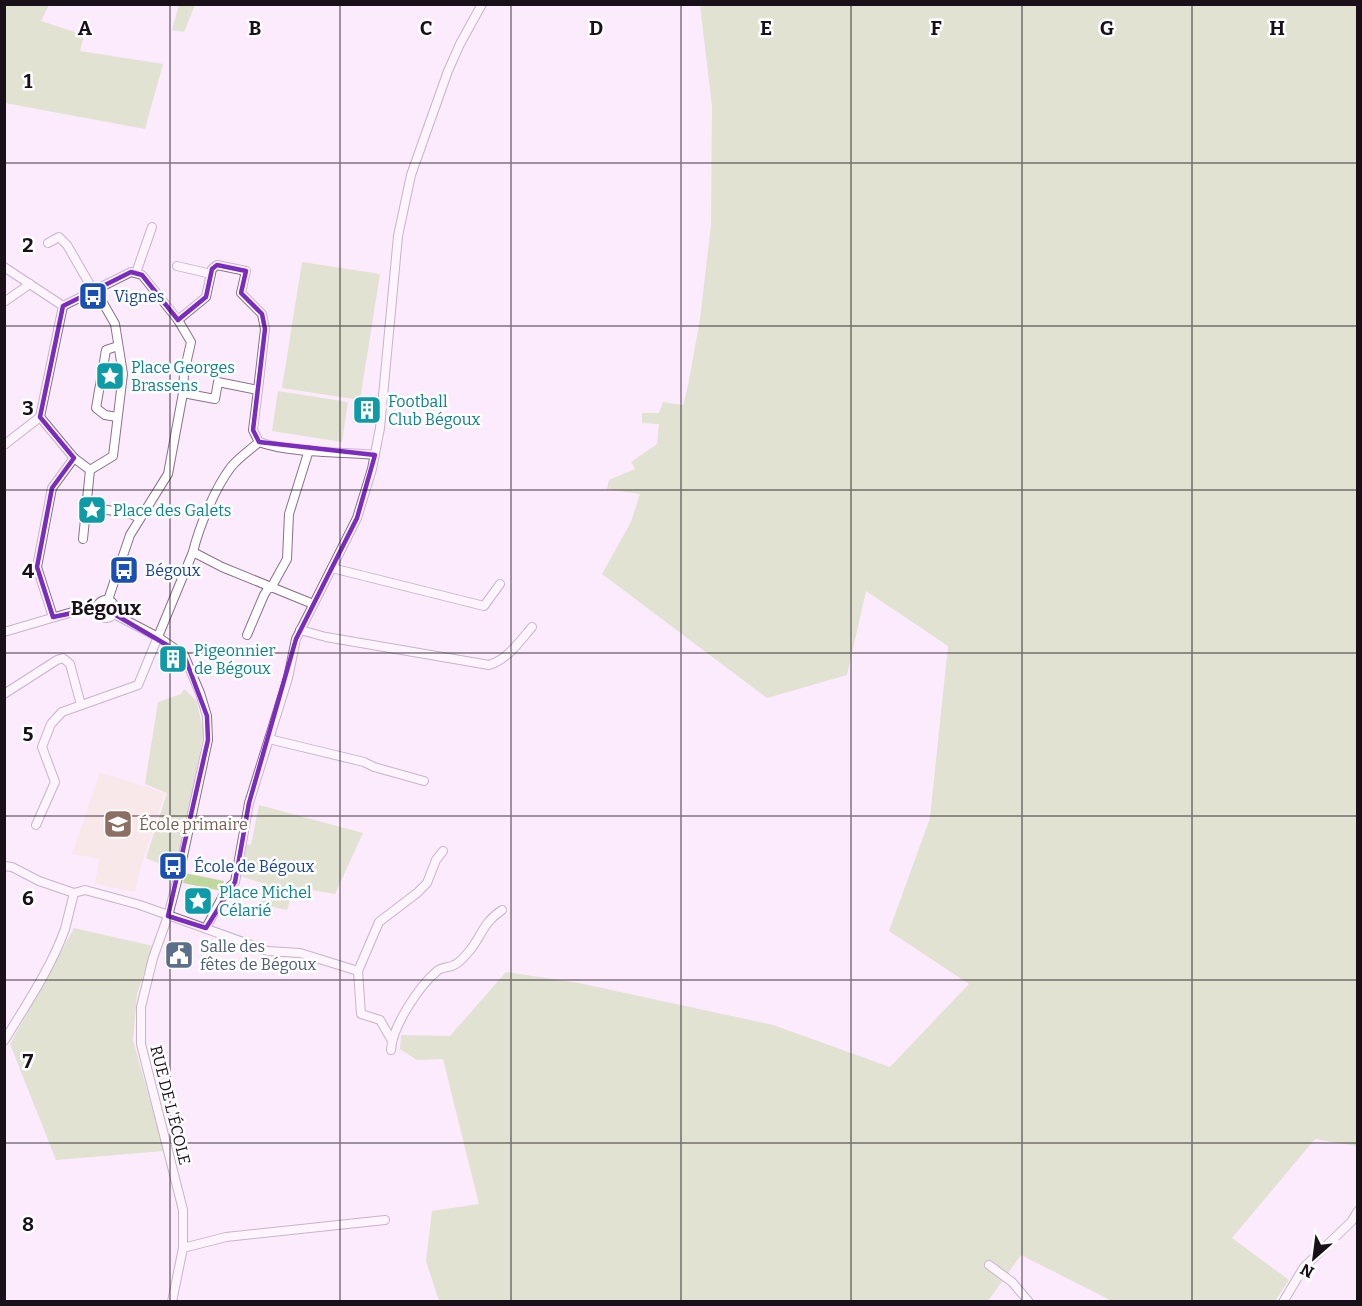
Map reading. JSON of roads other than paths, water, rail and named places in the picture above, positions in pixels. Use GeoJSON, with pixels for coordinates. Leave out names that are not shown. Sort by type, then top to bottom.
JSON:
{"type":"FeatureCollection","features":[{"type":"Feature","properties":{"kind":"street"},"geometry":{"type":"LineString","coordinates":[[206,928],[226,890],[235,882],[249,803],[288,678],[296,639],[357,518],[366,494],[380,428],[398,236],[411,175],[459,44],[482,4]]}},
{"type":"Feature","properties":{"kind":"street"},"geometry":{"type":"LineString","coordinates":[[136,273],[152,227]]}},
{"type":"Feature","properties":{"kind":"street"},"geometry":{"type":"LineString","coordinates":[[48,243],[59,237],[67,245],[115,324],[123,374],[113,456],[90,470]]}},
{"type":"Feature","properties":{"kind":"street"},"geometry":{"type":"LineString","coordinates":[[178,320],[206,297],[212,269],[217,265],[246,271],[241,293],[262,314],[265,328],[253,430],[259,442],[309,450],[375,455]]}},
{"type":"Feature","properties":{"kind":"street"},"geometry":{"type":"LineString","coordinates":[[177,266],[211,274]]}},
{"type":"Feature","properties":{"kind":"street"},"geometry":{"type":"LineString","coordinates":[[4,267],[63,306]]}},
{"type":"Feature","properties":{"kind":"street"},"geometry":{"type":"LineString","coordinates":[[63,306],[131,272],[136,273],[142,275],[178,320],[191,342],[168,474],[130,534],[108,600]]}},
{"type":"Feature","properties":{"kind":"street"},"geometry":{"type":"LineString","coordinates":[[4,303],[30,284]]}},
{"type":"Feature","properties":{"kind":"street"},"geometry":{"type":"LineString","coordinates":[[4,445],[40,417],[63,306]]}},
{"type":"Feature","properties":{"kind":"street"},"geometry":{"type":"LineString","coordinates":[[117,417],[105,415],[96,408],[106,350],[118,346]]}},
{"type":"Feature","properties":{"kind":"street"},"geometry":{"type":"LineString","coordinates":[[183,393],[215,399],[218,382],[258,390]]}},
{"type":"Feature","properties":{"kind":"street"},"geometry":{"type":"LineString","coordinates":[[40,417],[74,458],[90,470]]}},
{"type":"Feature","properties":{"kind":"street"},"geometry":{"type":"LineString","coordinates":[[36,825],[55,782],[42,747],[47,730],[62,712],[138,686],[193,552],[198,533],[223,480],[232,466],[259,442]]}},
{"type":"Feature","properties":{"kind":"street"},"geometry":{"type":"LineString","coordinates":[[247,634],[264,595],[287,559],[289,514],[309,450]]}},
{"type":"Feature","properties":{"kind":"street"},"geometry":{"type":"LineString","coordinates":[[53,617],[37,567],[52,488],[74,458]]}},
{"type":"Feature","properties":{"kind":"street"},"geometry":{"type":"LineString","coordinates":[[82,539],[90,470]]}},
{"type":"Feature","properties":{"kind":"street"},"geometry":{"type":"LineString","coordinates":[[87,507],[128,513],[140,518]]}},
{"type":"Feature","properties":{"kind":"street"},"geometry":{"type":"LineString","coordinates":[[193,552],[313,604]]}},
{"type":"Feature","properties":{"kind":"street"},"geometry":{"type":"LineString","coordinates":[[332,568],[484,606],[500,584]]}},
{"type":"Feature","properties":{"kind":"street"},"geometry":{"type":"LineString","coordinates":[[4,632],[97,606],[99,602],[108,600]]}},
{"type":"Feature","properties":{"kind":"street"},"geometry":{"type":"LineString","coordinates":[[97,606],[98,615],[102,618],[114,614],[114,606],[108,600]]}},
{"type":"Feature","properties":{"kind":"street","name":"RUE DE L'ÉCOLE"},"geometry":{"type":"LineString","coordinates":[[114,614],[158,637],[184,655],[207,716],[206,750],[168,916],[153,958],[141,1007],[141,1044],[183,1210],[183,1248],[172,1302]]}},
{"type":"Feature","properties":{"kind":"street"},"geometry":{"type":"LineString","coordinates":[[300,630],[326,638],[489,664],[498,662],[510,652],[532,627]]}},
{"type":"Feature","properties":{"kind":"street"},"geometry":{"type":"LineString","coordinates":[[4,694],[63,658],[70,664],[81,705]]}},
{"type":"Feature","properties":{"kind":"street"},"geometry":{"type":"LineString","coordinates":[[269,739],[364,762],[424,781]]}},
{"type":"Feature","properties":{"kind":"street"},"geometry":{"type":"LineString","coordinates":[[391,1039],[380,1020],[361,1014],[358,971],[379,922],[427,883],[436,860],[443,850]]}},
{"type":"Feature","properties":{"kind":"street"},"geometry":{"type":"LineString","coordinates":[[4,866],[12,867],[39,881],[74,893],[85,890],[140,905],[268,951],[300,953],[358,971]]}},
{"type":"Feature","properties":{"kind":"street"},"geometry":{"type":"LineString","coordinates":[[4,1041],[55,951],[74,893]]}},
{"type":"Feature","properties":{"kind":"street"},"geometry":{"type":"LineString","coordinates":[[391,1050],[391,1039],[411,1002],[438,969],[455,965],[471,949],[489,919],[502,910]]}},
{"type":"Feature","properties":{"kind":"street"},"geometry":{"type":"LineString","coordinates":[[1283,1302],[1304,1267],[1351,1222],[1358,1211]]}},
{"type":"Feature","properties":{"kind":"street"},"geometry":{"type":"LineString","coordinates":[[183,1248],[226,1236],[385,1220]]}},
{"type":"Feature","properties":{"kind":"street"},"geometry":{"type":"LineString","coordinates":[[989,1265],[1012,1282],[1029,1302]]}},
{"type":"Feature","properties":{"kind":"place","name":"Vignes"},"geometry":{"type":"Point","coordinates":[93,296]}},
{"type":"Feature","properties":{"kind":"place","name":"Place Georges Brassens"},"geometry":{"type":"Point","coordinates":[110,376]}},
{"type":"Feature","properties":{"kind":"place","name":"Football Club Bégoux"},"geometry":{"type":"Point","coordinates":[367,410]}},
{"type":"Feature","properties":{"kind":"place","name":"Place des Galets"},"geometry":{"type":"Point","coordinates":[92,510]}},
{"type":"Feature","properties":{"kind":"place","name":"Bégoux"},"geometry":{"type":"Point","coordinates":[124,570]}},
{"type":"Feature","properties":{"kind":"place","name":"Pigeonnier de Bégoux"},"geometry":{"type":"Point","coordinates":[173,659]}},
{"type":"Feature","properties":{"kind":"place","name":"École primaire"},"geometry":{"type":"Point","coordinates":[118,824]}},
{"type":"Feature","properties":{"kind":"place","name":"École de Bégoux"},"geometry":{"type":"Point","coordinates":[173,866]}},
{"type":"Feature","properties":{"kind":"place","name":"Place Michel Célarié"},"geometry":{"type":"Point","coordinates":[198,901]}},
{"type":"Feature","properties":{"kind":"place","name":"Salle des fêtes de Bégoux"},"geometry":{"type":"Point","coordinates":[179,955]}},
{"type":"Feature","properties":{"kind":"district","name":"Bégoux"},"geometry":{"type":"Point","coordinates":[106,608]}}]}
